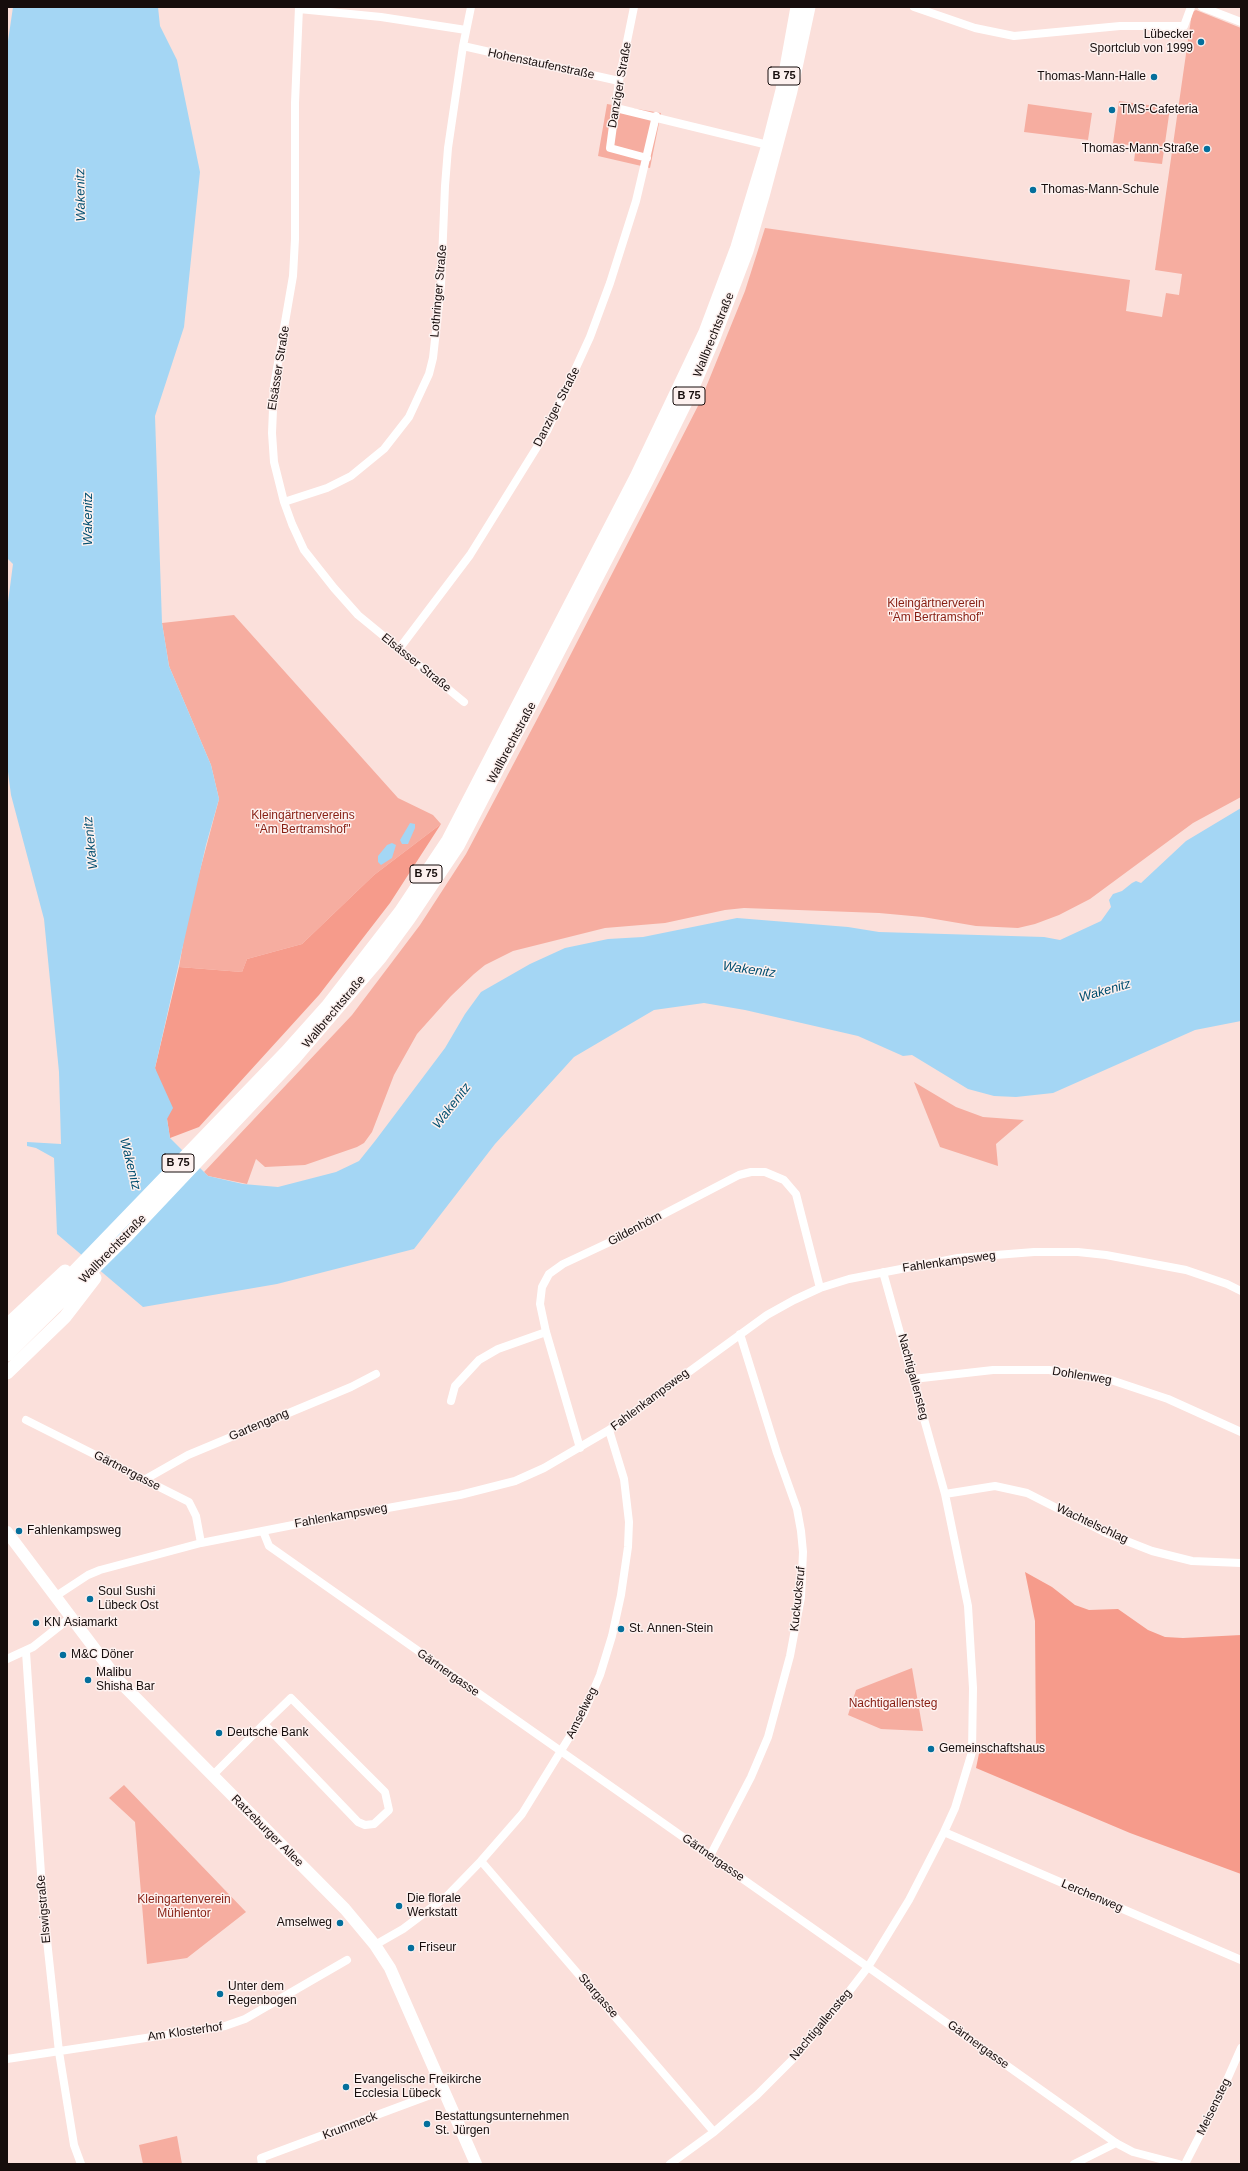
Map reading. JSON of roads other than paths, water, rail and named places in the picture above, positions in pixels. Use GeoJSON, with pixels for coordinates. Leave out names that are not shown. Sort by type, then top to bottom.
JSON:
{"type":"FeatureCollection","features":[{"type":"Feature","properties":{"kind":"main road","name":"Wallbrechtstraße"},"geometry":{"type":"LineString","coordinates":[[7,1355],[245,1102],[367,956],[400,912],[448,840],[636,477],[681,385],[725,282],[768,145],[784,77],[797,7]]}},
{"type":"Feature","properties":{"kind":"main road","name":"Wallbrechtstraße"},"geometry":{"type":"LineString","coordinates":[[245,1102],[294,1059],[381,957],[410,919],[458,846],[647,481],[691,392],[711,345],[747,251],[782,129],[809,7]]}},
{"type":"Feature","properties":{"kind":"main road","name":"Wallbrechtstraße"},"geometry":{"type":"LineString","coordinates":[[7,1341],[121,1233]]}},
{"type":"Feature","properties":{"kind":"main road"},"geometry":{"type":"LineString","coordinates":[[7,1325],[40,1293],[121,1233]]}},
{"type":"Feature","properties":{"kind":"main road"},"geometry":{"type":"LineString","coordinates":[[7,1373],[65,1317],[121,1233]]}},
{"type":"Feature","properties":{"kind":"main road","name":"Ratzeburger Allee"},"geometry":{"type":"LineString","coordinates":[[7,1532],[119,1681],[345,1909],[375,1945],[390,1968],[476,2164]]}},
{"type":"Feature","properties":{"kind":"street","name":"Lothringer Straße"},"geometry":{"type":"LineString","coordinates":[[284,502],[327,488],[351,476],[384,449],[409,417],[429,374],[433,358],[441,285],[448,155],[462,46],[471,7]]}},
{"type":"Feature","properties":{"kind":"street","name":"Danziger Straße"},"geometry":{"type":"LineString","coordinates":[[634,7],[619,81],[610,148],[647,158]]}},
{"type":"Feature","properties":{"kind":"street"},"geometry":{"type":"LineString","coordinates":[[914,7],[975,28],[1014,36],[1120,26],[1184,26],[1191,7]]}},
{"type":"Feature","properties":{"kind":"street"},"geometry":{"type":"LineString","coordinates":[[1202,7],[1241,22]]}},
{"type":"Feature","properties":{"kind":"street"},"geometry":{"type":"LineString","coordinates":[[299,8],[381,17],[466,30]]}},
{"type":"Feature","properties":{"kind":"street","name":"Elsässer Straße"},"geometry":{"type":"LineString","coordinates":[[299,8],[294,103],[295,239],[293,276],[274,386],[272,411],[274,462],[284,502],[304,550],[334,588],[358,615],[464,702]]}},
{"type":"Feature","properties":{"kind":"street","name":"Hohenstaufenstraße"},"geometry":{"type":"LineString","coordinates":[[462,46],[619,81]]}},
{"type":"Feature","properties":{"kind":"street"},"geometry":{"type":"LineString","coordinates":[[616,108],[656,116],[768,145]]}},
{"type":"Feature","properties":{"kind":"street","name":"Danziger Straße"},"geometry":{"type":"LineString","coordinates":[[399,649],[470,555],[547,431],[590,337],[610,283],[636,201],[656,116]]}},
{"type":"Feature","properties":{"kind":"street","name":"Gildenhörn"},"geometry":{"type":"LineString","coordinates":[[580,1448],[546,1332],[540,1304],[542,1287],[549,1274],[563,1264],[610,1242],[712,1188],[751,1172],[772,1174],[784,1180],[796,1194],[820,1288]]}},
{"type":"Feature","properties":{"kind":"street","name":"Fahlenkampsweg"},"geometry":{"type":"LineString","coordinates":[[56,1596],[83,1577],[100,1570],[201,1543],[263,1530],[474,1492],[515,1481],[544,1468],[609,1430],[740,1334],[794,1300],[820,1288],[883,1272],[958,1258],[1027,1253],[1078,1252],[1106,1255],[1186,1270],[1227,1284],[1241,1291]]}},
{"type":"Feature","properties":{"kind":"street","name":"Nachtigallensteg"},"geometry":{"type":"LineString","coordinates":[[670,2164],[714,2132],[757,2095],[795,2057],[834,2011],[868,1967],[909,1900],[944,1832],[955,1808],[972,1752],[973,1688],[968,1606],[945,1494],[883,1272]]}},
{"type":"Feature","properties":{"kind":"street"},"geometry":{"type":"LineString","coordinates":[[451,1401],[455,1386],[479,1360],[498,1349],[546,1332]]}},
{"type":"Feature","properties":{"kind":"street","name":"Kuckucksruf"},"geometry":{"type":"LineString","coordinates":[[710,1856],[751,1777],[768,1736],[790,1656],[801,1597],[803,1552],[797,1509],[777,1453],[740,1334]]}},
{"type":"Feature","properties":{"kind":"street","name":"Dohlenweg"},"geometry":{"type":"LineString","coordinates":[[913,1379],[992,1370],[1049,1370],[1108,1379],[1168,1399],[1241,1432]]}},
{"type":"Feature","properties":{"kind":"street","name":"Gartengang"},"geometry":{"type":"LineString","coordinates":[[144,1480],[188,1455],[351,1387],[376,1374]]}},
{"type":"Feature","properties":{"kind":"street","name":"Gärtnergasse"},"geometry":{"type":"LineString","coordinates":[[26,1420],[189,1502],[196,1516],[201,1543]]}},
{"type":"Feature","properties":{"kind":"street","name":"Amselweg"},"geometry":{"type":"LineString","coordinates":[[375,1945],[402,1929],[447,1896],[481,1861],[522,1814],[561,1753],[583,1714],[600,1675],[612,1636],[625,1570],[629,1522],[627,1497],[620,1461],[609,1430]]}},
{"type":"Feature","properties":{"kind":"street","name":"Wachtelschlag"},"geometry":{"type":"LineString","coordinates":[[945,1494],[995,1486],[1027,1493],[1106,1533],[1152,1551],[1192,1562],[1241,1563]]}},
{"type":"Feature","properties":{"kind":"street","name":"Gärtnergasse"},"geometry":{"type":"LineString","coordinates":[[263,1530],[269,1546],[1116,2143],[1133,2152],[1179,2164]]}},
{"type":"Feature","properties":{"kind":"street"},"geometry":{"type":"LineString","coordinates":[[7,1659],[26,1652],[71,1617]]}},
{"type":"Feature","properties":{"kind":"street","name":"Elswigstraße"},"geometry":{"type":"LineString","coordinates":[[26,1652],[43,1903],[59,2052],[74,2145],[81,2164]]}},
{"type":"Feature","properties":{"kind":"street"},"geometry":{"type":"LineString","coordinates":[[212,1776],[264,1724],[291,1698],[385,1792],[389,1810],[374,1824],[365,1825],[358,1822],[264,1724]]}},
{"type":"Feature","properties":{"kind":"street","name":"Lerchenweg"},"geometry":{"type":"LineString","coordinates":[[944,1832],[1241,1960]]}},
{"type":"Feature","properties":{"kind":"street","name":"Stargasse"},"geometry":{"type":"LineString","coordinates":[[481,1861],[714,2132]]}},
{"type":"Feature","properties":{"kind":"street","name":"Am Klosterhof"},"geometry":{"type":"LineString","coordinates":[[7,2059],[225,2026],[245,2019],[347,1960]]}},
{"type":"Feature","properties":{"kind":"street","name":"Meisensteg"},"geometry":{"type":"LineString","coordinates":[[1185,2164],[1219,2098],[1241,2048]]}},
{"type":"Feature","properties":{"kind":"street","name":"Krummeck"},"geometry":{"type":"LineString","coordinates":[[262,2164],[261,2158],[444,2090]]}},
{"type":"Feature","properties":{"kind":"street"},"geometry":{"type":"LineString","coordinates":[[1074,2164],[1116,2143]]}},
{"type":"Feature","properties":{"kind":"water","name":"Wakenitz"},"geometry":{"type":"Polygon","coordinates":[[[13,7],[158,7],[160,26],[177,60],[200,172],[184,327],[155,416],[162,623],[169,666],[211,765],[219,799],[206,845],[155,1068],[173,1108],[167,1119],[170,1138],[208,1176],[243,1184],[278,1187],[336,1172],[359,1161],[445,1048],[465,1014],[481,992],[530,964],[565,948],[608,939],[643,937],[737,918],[848,927],[879,932],[1044,937],[1060,940],[1101,921],[1111,907],[1109,900],[1113,894],[1122,891],[1136,881],[1141,883],[1186,841],[1241,808],[1241,1021],[1195,1030],[1053,1093],[1016,1097],[994,1096],[968,1089],[912,1055],[903,1056],[858,1036],[745,1010],[704,1003],[654,1010],[574,1057],[495,1144],[414,1249],[277,1284],[143,1307],[57,1234],[54,1158],[36,1148],[27,1146],[27,1142],[61,1144],[59,1072],[44,919],[11,795],[7,764],[7,610],[13,564],[7,558],[7,48],[13,7]]]}},
{"type":"Feature","properties":{"kind":"water"},"geometry":{"type":"Polygon","coordinates":[[[410,823],[415,824],[415,828],[408,844],[402,844],[400,840],[410,823]]]}},
{"type":"Feature","properties":{"kind":"water"},"geometry":{"type":"Polygon","coordinates":[[[392,843],[396,845],[392,858],[381,865],[378,862],[378,856],[387,845],[392,843]]]}},
{"type":"Feature","properties":{"kind":"place","name":"Lübecker Sportclub von 1999"},"geometry":{"type":"Point","coordinates":[1201,42]}},
{"type":"Feature","properties":{"kind":"place","name":"Thomas-Mann-Halle"},"geometry":{"type":"Point","coordinates":[1154,77]}},
{"type":"Feature","properties":{"kind":"place","name":"TMS-Cafeteria"},"geometry":{"type":"Point","coordinates":[1112,110]}},
{"type":"Feature","properties":{"kind":"place","name":"Thomas-Mann-Straße"},"geometry":{"type":"Point","coordinates":[1207,149]}},
{"type":"Feature","properties":{"kind":"place","name":"Thomas-Mann-Schule"},"geometry":{"type":"Point","coordinates":[1033,190]}},
{"type":"Feature","properties":{"kind":"place","name":"Fahlenkampsweg"},"geometry":{"type":"Point","coordinates":[19,1531]}},
{"type":"Feature","properties":{"kind":"place","name":"Soul Sushi Lübeck Ost"},"geometry":{"type":"Point","coordinates":[90,1599]}},
{"type":"Feature","properties":{"kind":"place","name":"KN Asiamarkt"},"geometry":{"type":"Point","coordinates":[36,1623]}},
{"type":"Feature","properties":{"kind":"place","name":"St. Annen-Stein"},"geometry":{"type":"Point","coordinates":[621,1629]}},
{"type":"Feature","properties":{"kind":"place","name":"M&C Döner"},"geometry":{"type":"Point","coordinates":[63,1655]}},
{"type":"Feature","properties":{"kind":"place","name":"Malibu Shisha Bar"},"geometry":{"type":"Point","coordinates":[88,1680]}},
{"type":"Feature","properties":{"kind":"place","name":"Deutsche Bank"},"geometry":{"type":"Point","coordinates":[219,1733]}},
{"type":"Feature","properties":{"kind":"place","name":"Gemeinschaftshaus"},"geometry":{"type":"Point","coordinates":[931,1749]}},
{"type":"Feature","properties":{"kind":"place","name":"Die florale Werkstatt"},"geometry":{"type":"Point","coordinates":[399,1906]}},
{"type":"Feature","properties":{"kind":"place","name":"Amselweg"},"geometry":{"type":"Point","coordinates":[340,1923]}},
{"type":"Feature","properties":{"kind":"place","name":"Friseur"},"geometry":{"type":"Point","coordinates":[411,1948]}},
{"type":"Feature","properties":{"kind":"place","name":"Unter dem Regenbogen"},"geometry":{"type":"Point","coordinates":[220,1994]}},
{"type":"Feature","properties":{"kind":"place","name":"Evangelische Freikirche Ecclesia Lübeck"},"geometry":{"type":"Point","coordinates":[346,2087]}},
{"type":"Feature","properties":{"kind":"place","name":"Bestattungsunternehmen St. Jürgen"},"geometry":{"type":"Point","coordinates":[427,2124]}},
{"type":"Feature","properties":{"kind":"park label","name":"Kleingärtnerverein \"Am Bertramshof\""},"geometry":{"type":"Point","coordinates":[936,611]}},
{"type":"Feature","properties":{"kind":"park label","name":"Kleingärtnervereins \"Am Bertramshof\""},"geometry":{"type":"Point","coordinates":[303,823]}},
{"type":"Feature","properties":{"kind":"park label","name":"Kleingartenverein Mühlentor"},"geometry":{"type":"Point","coordinates":[184,1907]}}]}
